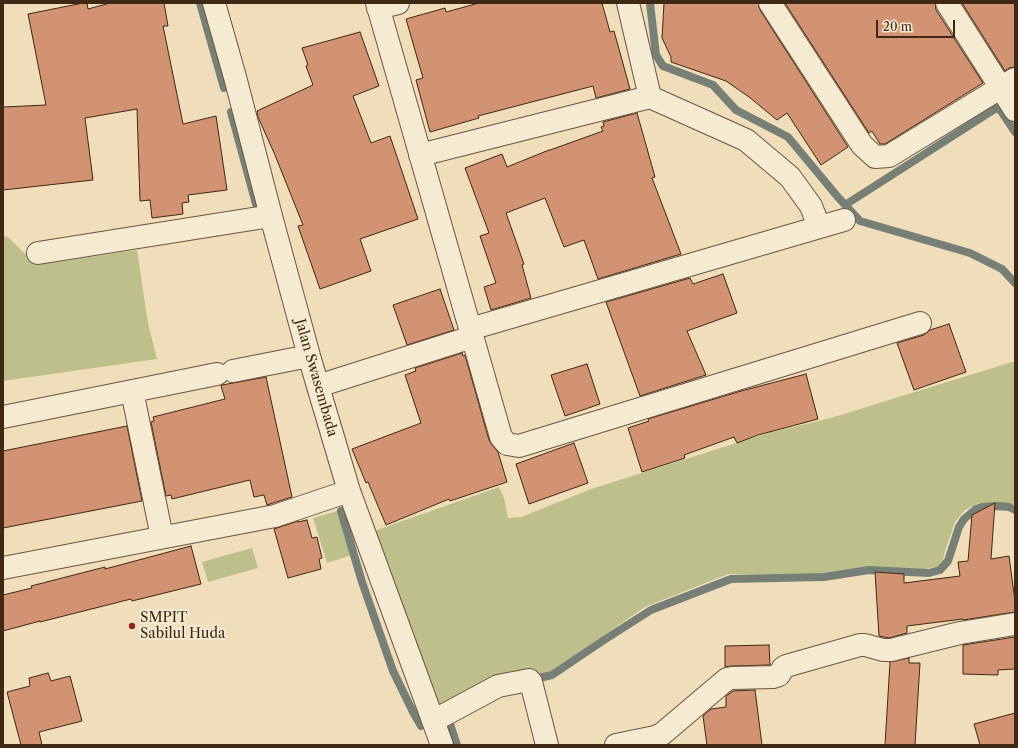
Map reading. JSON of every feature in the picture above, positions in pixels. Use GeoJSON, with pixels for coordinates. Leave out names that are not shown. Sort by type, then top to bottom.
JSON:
{"type":"FeatureCollection","features":[{"type":"Feature","properties":{"kind":"street","name":"Jalan Swasembada"},"geometry":{"type":"LineString","coordinates":[[214,3],[309,356],[349,491],[442,745]]}},
{"type":"Feature","properties":{"kind":"street"},"geometry":{"type":"LineString","coordinates":[[628,3],[650,97]]}},
{"type":"Feature","properties":{"kind":"street"},"geometry":{"type":"LineString","coordinates":[[770,3],[862,145],[875,157],[889,156],[1008,83]]}},
{"type":"Feature","properties":{"kind":"street"},"geometry":{"type":"LineString","coordinates":[[947,3],[1008,83],[1015,110]]}},
{"type":"Feature","properties":{"kind":"street"},"geometry":{"type":"LineString","coordinates":[[384,5],[420,155],[501,437],[507,444],[519,446],[920,323]]}},
{"type":"Feature","properties":{"kind":"street"},"geometry":{"type":"LineString","coordinates":[[420,155],[650,97],[746,140],[790,177],[811,206],[819,227]]}},
{"type":"Feature","properties":{"kind":"street"},"geometry":{"type":"LineString","coordinates":[[38,253],[271,216]]}},
{"type":"Feature","properties":{"kind":"street"},"geometry":{"type":"LineString","coordinates":[[318,386],[471,333],[844,220]]}},
{"type":"Feature","properties":{"kind":"street"},"geometry":{"type":"LineString","coordinates":[[3,417],[309,356]]}},
{"type":"Feature","properties":{"kind":"street"},"geometry":{"type":"LineString","coordinates":[[132,391],[162,537]]}},
{"type":"Feature","properties":{"kind":"street"},"geometry":{"type":"LineString","coordinates":[[3,568],[275,516],[349,491]]}},
{"type":"Feature","properties":{"kind":"street"},"geometry":{"type":"LineString","coordinates":[[616,745],[655,737],[662,734],[727,679],[773,677],[779,675],[786,666],[860,645],[883,650],[891,650],[960,633],[1015,624]]}},
{"type":"Feature","properties":{"kind":"street"},"geometry":{"type":"LineString","coordinates":[[433,721],[498,686],[529,680],[532,682],[547,745]]}},
{"type":"Feature","properties":{"kind":"green space"},"geometry":{"type":"Polygon","coordinates":[[[3,236],[8,237],[36,265],[137,250],[148,323],[157,359],[3,381],[3,236]]]}},
{"type":"Feature","properties":{"kind":"green space"},"geometry":{"type":"Polygon","coordinates":[[[1015,361],[1015,504],[979,503],[965,510],[955,522],[943,561],[937,567],[924,569],[869,569],[826,574],[798,575],[728,574],[645,607],[552,671],[543,674],[529,674],[440,709],[374,531],[499,487],[504,498],[508,518],[521,517],[591,489],[768,433],[831,418],[1015,361]]]}},
{"type":"Feature","properties":{"kind":"green space"},"geometry":{"type":"Polygon","coordinates":[[[341,510],[355,554],[327,563],[313,518],[341,510]]]}},
{"type":"Feature","properties":{"kind":"green space"},"geometry":{"type":"Polygon","coordinates":[[[252,548],[258,568],[208,582],[202,562],[252,548]]]}},
{"type":"Feature","properties":{"kind":"building"},"geometry":{"type":"Polygon","coordinates":[[[87,3],[88,9],[110,3],[164,3],[168,26],[163,26],[183,124],[216,116],[227,190],[188,195],[189,202],[182,203],[183,214],[152,218],[150,200],[140,201],[137,109],[85,118],[93,180],[3,190],[3,107],[46,105],[28,14],[87,3]]]}},
{"type":"Feature","properties":{"kind":"building"},"geometry":{"type":"Polygon","coordinates":[[[479,3],[602,3],[610,32],[614,31],[630,89],[596,98],[593,86],[478,116],[479,118],[430,132],[416,80],[423,78],[406,19],[445,8],[446,12],[479,3]]]}},
{"type":"Feature","properties":{"kind":"building"},"geometry":{"type":"Polygon","coordinates":[[[664,3],[758,3],[760,10],[848,147],[821,165],[787,113],[777,120],[749,97],[726,81],[671,62],[671,57],[662,38],[664,3]]]}},
{"type":"Feature","properties":{"kind":"building"},"geometry":{"type":"Polygon","coordinates":[[[785,3],[935,3],[936,10],[983,83],[885,144],[880,144],[872,131],[869,133],[785,3]]]}},
{"type":"Feature","properties":{"kind":"building"},"geometry":{"type":"Polygon","coordinates":[[[962,3],[1015,3],[1015,67],[1009,68],[1005,71],[962,3]]]}},
{"type":"Feature","properties":{"kind":"building"},"geometry":{"type":"Polygon","coordinates":[[[360,32],[379,86],[353,96],[371,143],[390,136],[418,219],[360,239],[371,271],[320,289],[298,226],[303,225],[258,117],[257,111],[313,85],[306,66],[308,65],[302,48],[360,32]]]}},
{"type":"Feature","properties":{"kind":"building"},"geometry":{"type":"Polygon","coordinates":[[[637,113],[655,177],[652,178],[681,254],[598,279],[584,240],[564,247],[545,198],[506,213],[524,264],[522,265],[531,298],[491,310],[484,287],[496,283],[480,236],[489,233],[465,168],[502,154],[507,167],[603,131],[601,127],[604,126],[603,122],[637,113]]]}},
{"type":"Feature","properties":{"kind":"building"},"geometry":{"type":"Polygon","coordinates":[[[723,274],[737,313],[687,331],[706,375],[640,396],[606,302],[690,278],[693,284],[723,274]]]}},
{"type":"Feature","properties":{"kind":"building"},"geometry":{"type":"Polygon","coordinates":[[[440,289],[454,330],[407,345],[393,305],[440,289]]]}},
{"type":"Feature","properties":{"kind":"building"},"geometry":{"type":"Polygon","coordinates":[[[949,324],[966,372],[914,390],[897,343],[924,335],[930,330],[949,324]]]}},
{"type":"Feature","properties":{"kind":"building"},"geometry":{"type":"Polygon","coordinates":[[[462,353],[463,356],[465,355],[489,440],[498,452],[507,482],[450,501],[449,499],[386,525],[352,449],[421,423],[405,375],[416,371],[415,368],[462,353]]]}},
{"type":"Feature","properties":{"kind":"building"},"geometry":{"type":"Polygon","coordinates":[[[587,364],[600,404],[565,416],[551,375],[587,364]]]}},
{"type":"Feature","properties":{"kind":"building"},"geometry":{"type":"Polygon","coordinates":[[[806,374],[818,419],[758,435],[737,443],[734,437],[684,455],[685,458],[642,472],[628,428],[649,421],[648,419],[741,391],[806,374]]]}},
{"type":"Feature","properties":{"kind":"building"},"geometry":{"type":"Polygon","coordinates":[[[266,377],[292,497],[267,505],[264,495],[254,497],[250,480],[172,499],[171,495],[166,496],[151,422],[154,421],[153,417],[225,399],[222,385],[266,377]]]}},
{"type":"Feature","properties":{"kind":"building"},"geometry":{"type":"Polygon","coordinates":[[[127,426],[142,501],[3,528],[3,451],[127,426]]]}},
{"type":"Feature","properties":{"kind":"building"},"geometry":{"type":"Polygon","coordinates":[[[574,443],[588,483],[529,504],[516,464],[574,443]]]}},
{"type":"Feature","properties":{"kind":"building"},"geometry":{"type":"Polygon","coordinates":[[[995,503],[991,559],[1009,556],[1015,612],[963,620],[907,626],[907,633],[889,638],[879,636],[875,572],[904,574],[904,583],[960,576],[958,562],[968,561],[972,515],[995,503]]]}},
{"type":"Feature","properties":{"kind":"building"},"geometry":{"type":"Polygon","coordinates":[[[307,520],[312,538],[317,537],[322,558],[319,559],[321,569],[288,578],[274,529],[298,521],[307,520]]]}},
{"type":"Feature","properties":{"kind":"building"},"geometry":{"type":"Polygon","coordinates":[[[191,546],[201,584],[132,601],[131,599],[3,631],[3,595],[32,588],[31,586],[105,567],[105,569],[191,546]]]}},
{"type":"Feature","properties":{"kind":"building"},"geometry":{"type":"Polygon","coordinates":[[[1015,637],[1015,669],[998,670],[998,675],[963,674],[963,645],[1015,637]]]}},
{"type":"Feature","properties":{"kind":"building"},"geometry":{"type":"Polygon","coordinates":[[[769,645],[770,665],[725,667],[725,646],[769,645]]]}},
{"type":"Feature","properties":{"kind":"building"},"geometry":{"type":"Polygon","coordinates":[[[909,658],[909,663],[920,663],[915,745],[885,745],[890,662],[909,658]]]}},
{"type":"Feature","properties":{"kind":"building"},"geometry":{"type":"Polygon","coordinates":[[[48,673],[51,681],[70,676],[82,721],[39,732],[42,745],[21,745],[7,692],[30,686],[29,678],[48,673]]]}},
{"type":"Feature","properties":{"kind":"building"},"geometry":{"type":"Polygon","coordinates":[[[755,690],[762,745],[707,745],[703,716],[711,709],[726,707],[726,696],[733,691],[755,690]]]}},
{"type":"Feature","properties":{"kind":"building"},"geometry":{"type":"Polygon","coordinates":[[[1015,713],[1015,745],[980,745],[974,724],[1015,713]]]}},
{"type":"Feature","properties":{"kind":"waterway"},"geometry":{"type":"LineString","coordinates":[[200,3],[224,88]]}},
{"type":"Feature","properties":{"kind":"waterway"},"geometry":{"type":"LineString","coordinates":[[650,3],[656,55],[663,66],[713,85],[736,110],[788,137],[860,221],[970,253],[1002,269],[1015,283]]}},
{"type":"Feature","properties":{"kind":"waterway"},"geometry":{"type":"LineString","coordinates":[[845,205],[997,108],[1001,111],[1015,132]]}},
{"type":"Feature","properties":{"kind":"waterway"},"geometry":{"type":"LineString","coordinates":[[231,112],[256,204]]}},
{"type":"Feature","properties":{"kind":"waterway"},"geometry":{"type":"LineString","coordinates":[[539,678],[552,675],[651,610],[731,579],[824,577],[869,570],[929,573],[940,570],[948,561],[959,527],[964,519],[976,509],[997,506],[1009,507],[1015,510]]}},
{"type":"Feature","properties":{"kind":"waterway"},"geometry":{"type":"LineString","coordinates":[[341,511],[362,582],[393,671],[421,726],[429,722]]}},
{"type":"Feature","properties":{"kind":"waterway"},"geometry":{"type":"LineString","coordinates":[[450,724],[457,745]]}},
{"type":"Feature","properties":{"kind":"place","name":"SMPIT Sabilul Huda"},"geometry":{"type":"Point","coordinates":[132,626]}}]}
